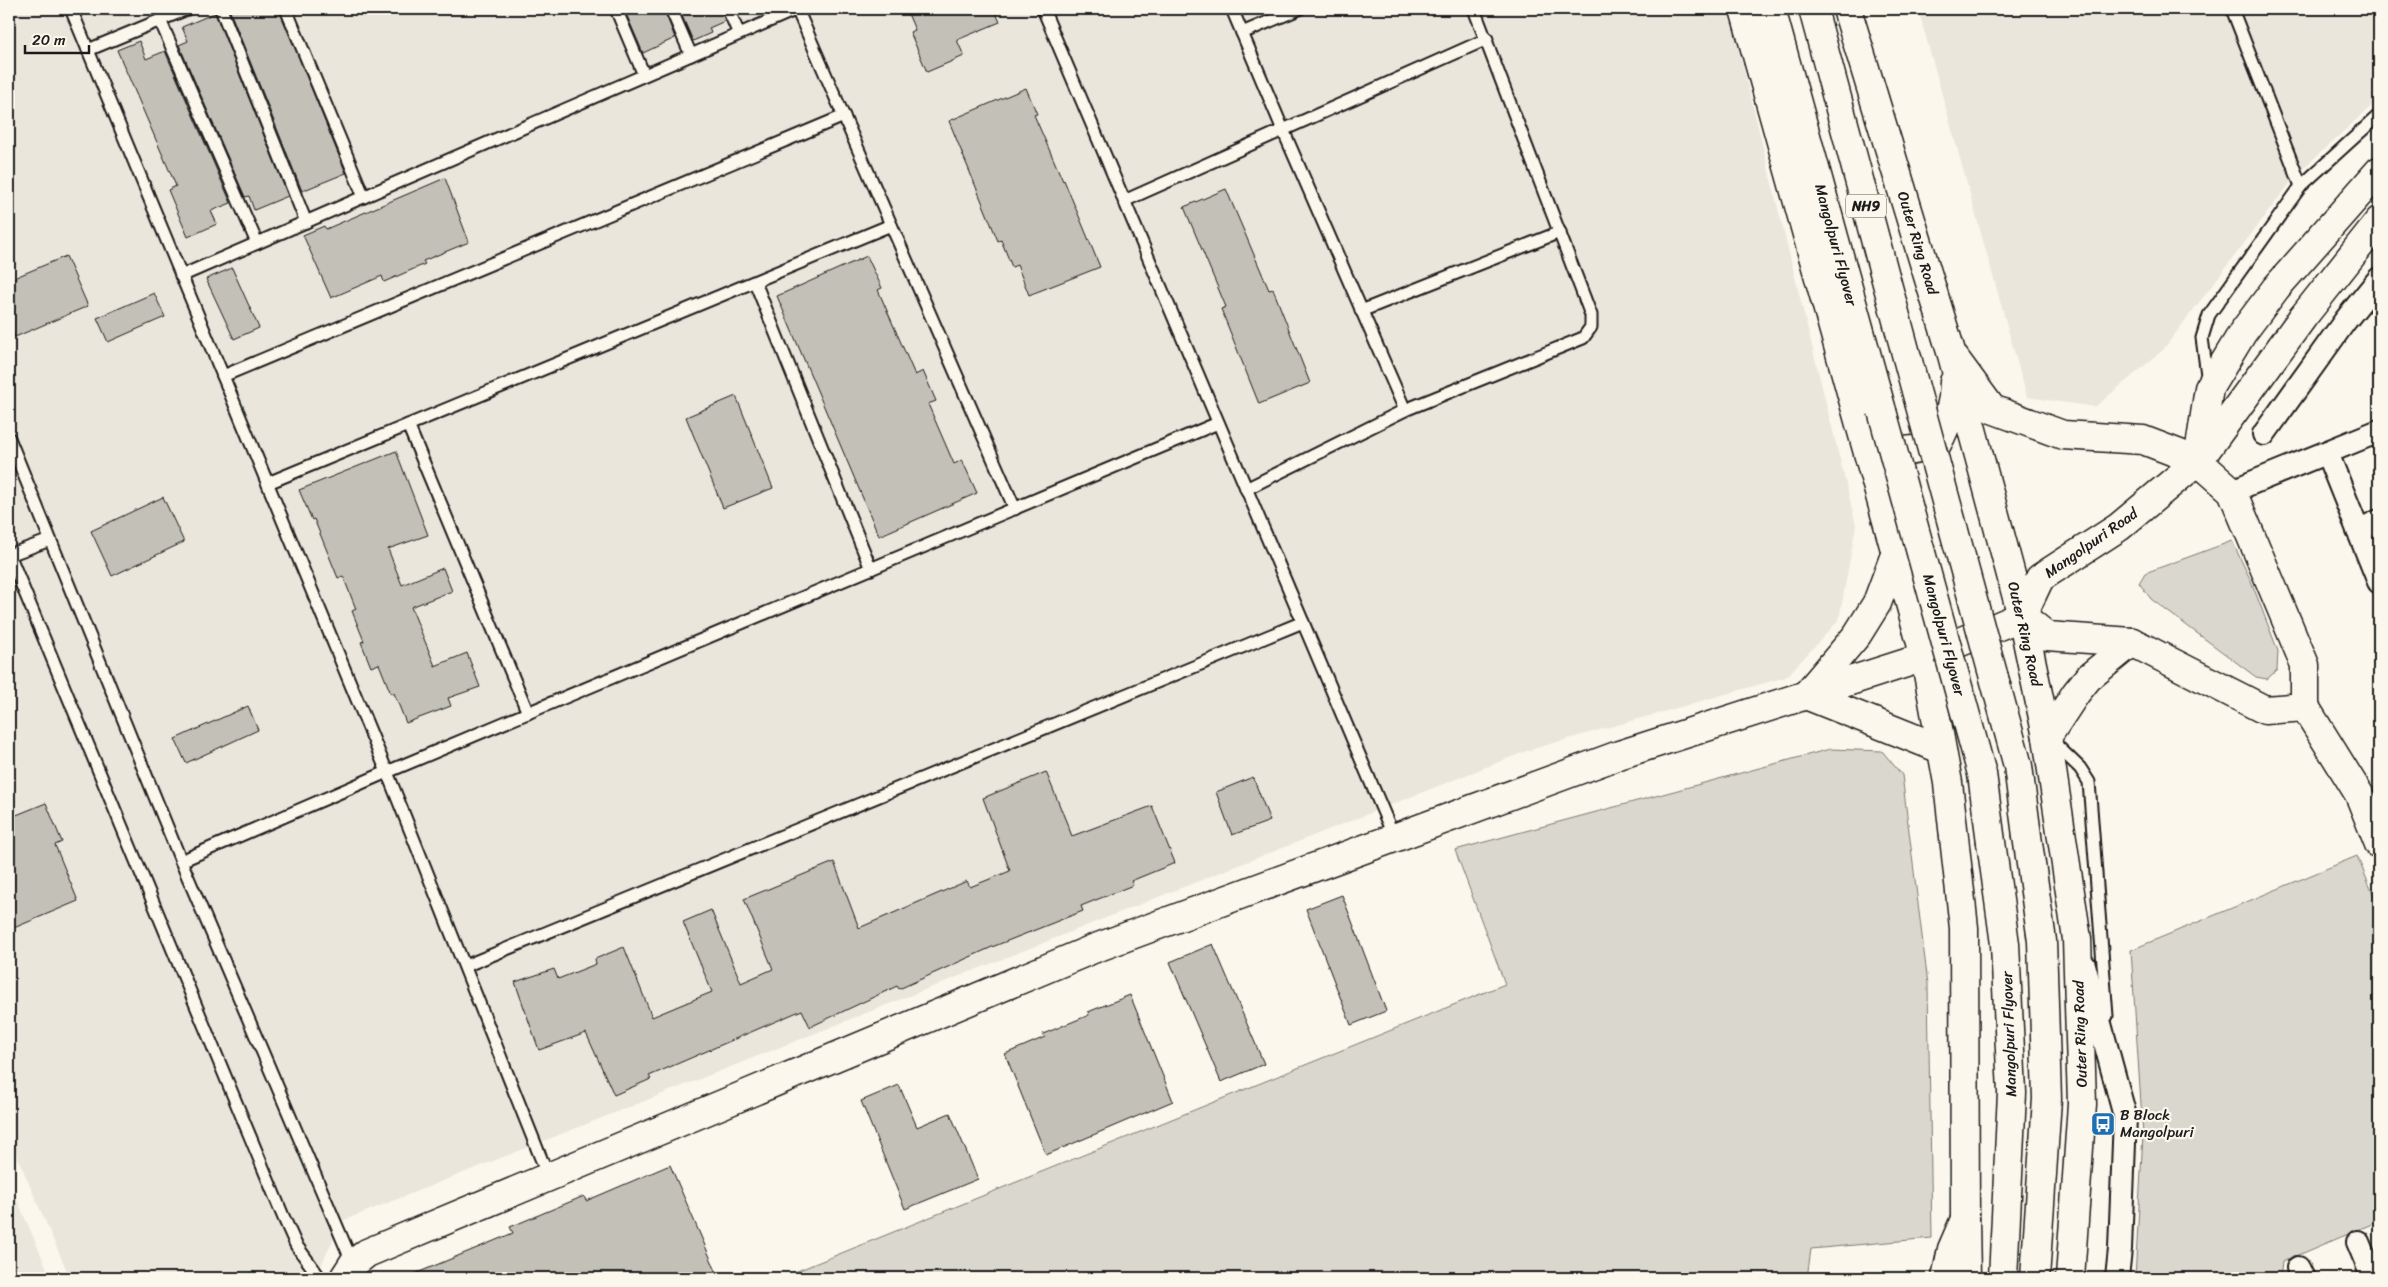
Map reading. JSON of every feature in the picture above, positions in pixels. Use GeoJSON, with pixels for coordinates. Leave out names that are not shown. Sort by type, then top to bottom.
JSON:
{"type":"FeatureCollection","features":[{"type":"Feature","properties":{"kind":"main road"},"geometry":{"type":"LineString","coordinates":[[1744,9],[1925,657],[1948,783],[1964,928],[1966,1278]]}},
{"type":"Feature","properties":{"kind":"main road","name":"Mangolpuri Flyover"},"geometry":{"type":"LineString","coordinates":[[1771,9],[1982,774],[2005,944],[2012,1093],[2003,1278]]}},
{"type":"Feature","properties":{"kind":"main road","name":"NH9"},"geometry":{"type":"LineString","coordinates":[[1813,9],[2018,766],[2040,931],[2046,1099],[2035,1278]]}},
{"type":"Feature","properties":{"kind":"main road","name":"Outer Ring Road"},"geometry":{"type":"LineString","coordinates":[[1847,9],[1952,355],[2022,616],[2047,737],[2077,939],[2082,1104],[2070,1278]]}},
{"type":"Feature","properties":{"kind":"main road"},"geometry":{"type":"LineString","coordinates":[[2198,461],[2209,388],[2243,332],[2276,288],[2379,171]]}},
{"type":"Feature","properties":{"kind":"main road","name":"Mangolpuri Road"},"geometry":{"type":"LineString","coordinates":[[2022,616],[2040,578],[2119,527],[2198,461],[2297,325],[2379,221]]}},
{"type":"Feature","properties":{"kind":"main road"},"geometry":{"type":"LineString","coordinates":[[1860,425],[1881,445],[1899,450],[1917,452],[1937,444],[1944,431],[1954,395],[1952,355]]}},
{"type":"Feature","properties":{"kind":"main road"},"geometry":{"type":"LineString","coordinates":[[1952,355],[1992,409],[2062,435],[2143,440],[2198,461],[2232,491],[2305,665],[2305,707],[2359,794],[2379,844]]}},
{"type":"Feature","properties":{"kind":"main road"},"geometry":{"type":"LineString","coordinates":[[1806,695],[1857,635],[1877,603],[1896,552]]}},
{"type":"Feature","properties":{"kind":"main road"},"geometry":{"type":"LineString","coordinates":[[348,1271],[367,1253],[1092,949],[1619,755],[1925,657],[2022,616],[2047,636],[2132,642],[2264,710],[2305,707]]}},
{"type":"Feature","properties":{"kind":"main road"},"geometry":{"type":"LineString","coordinates":[[2047,737],[2088,678],[2132,642]]}},
{"type":"Feature","properties":{"kind":"main road"},"geometry":{"type":"LineString","coordinates":[[1806,695],[1941,749]]}},
{"type":"Feature","properties":{"kind":"main road"},"geometry":{"type":"LineString","coordinates":[[1946,1278],[1952,1249],[1965,1219]]}},
{"type":"Feature","properties":{"kind":"street"},"geometry":{"type":"LineString","coordinates":[[2264,434],[2345,321],[2379,279]]}},
{"type":"Feature","properties":{"kind":"street"},"geometry":{"type":"LineString","coordinates":[[2232,491],[2379,431]]}},
{"type":"Feature","properties":{"kind":"street"},"geometry":{"type":"LineString","coordinates":[[2326,454],[2379,582]]}},
{"type":"Feature","properties":{"kind":"street"},"geometry":{"type":"LineString","coordinates":[[2358,531],[2379,522]]}},
{"type":"Feature","properties":{"kind":"street"},"geometry":{"type":"LineString","coordinates":[[2077,939],[2125,1116],[2120,1249],[2117,1278]]}},
{"type":"Feature","properties":{"kind":"street"},"geometry":{"type":"LineString","coordinates":[[2358,1242],[2373,1278]]}},
{"type":"Feature","properties":{"kind":"lane"},"geometry":{"type":"LineString","coordinates":[[71,9],[387,772],[548,1176]]}},
{"type":"Feature","properties":{"kind":"lane"},"geometry":{"type":"LineString","coordinates":[[88,50],[187,9]]}},
{"type":"Feature","properties":{"kind":"lane"},"geometry":{"type":"LineString","coordinates":[[221,9],[306,222]]}},
{"type":"Feature","properties":{"kind":"lane"},"geometry":{"type":"LineString","coordinates":[[286,9],[364,197]]}},
{"type":"Feature","properties":{"kind":"lane"},"geometry":{"type":"LineString","coordinates":[[616,9],[644,75]]}},
{"type":"Feature","properties":{"kind":"lane"},"geometry":{"type":"LineString","coordinates":[[671,9],[691,55]]}},
{"type":"Feature","properties":{"kind":"lane"},"geometry":{"type":"LineString","coordinates":[[728,9],[739,34]]}},
{"type":"Feature","properties":{"kind":"lane"},"geometry":{"type":"LineString","coordinates":[[182,276],[797,9],[1014,509]]}},
{"type":"Feature","properties":{"kind":"lane"},"geometry":{"type":"LineString","coordinates":[[1043,9],[1394,837]]}},
{"type":"Feature","properties":{"kind":"lane"},"geometry":{"type":"LineString","coordinates":[[1232,9],[1282,130],[1405,410]]}},
{"type":"Feature","properties":{"kind":"lane"},"geometry":{"type":"LineString","coordinates":[[1242,33],[1299,9]]}},
{"type":"Feature","properties":{"kind":"lane"},"geometry":{"type":"LineString","coordinates":[[1246,489],[1405,410],[1583,338],[1591,327],[1591,315],[1474,9]]}},
{"type":"Feature","properties":{"kind":"lane"},"geometry":{"type":"LineString","coordinates":[[2232,9],[2301,186]]}},
{"type":"Feature","properties":{"kind":"lane"},"geometry":{"type":"LineString","coordinates":[[160,20],[257,243]]}},
{"type":"Feature","properties":{"kind":"lane"},"geometry":{"type":"LineString","coordinates":[[1124,200],[1486,39]]}},
{"type":"Feature","properties":{"kind":"lane"},"geometry":{"type":"LineString","coordinates":[[2209,388],[2202,338],[2209,315],[2301,186],[2379,115]]}},
{"type":"Feature","properties":{"kind":"lane"},"geometry":{"type":"LineString","coordinates":[[223,376],[844,116]]}},
{"type":"Feature","properties":{"kind":"lane"},"geometry":{"type":"LineString","coordinates":[[268,483],[891,225]]}},
{"type":"Feature","properties":{"kind":"lane"},"geometry":{"type":"LineString","coordinates":[[1361,312],[1560,232]]}},
{"type":"Feature","properties":{"kind":"lane"},"geometry":{"type":"LineString","coordinates":[[755,282],[871,569]]}},
{"type":"Feature","properties":{"kind":"lane"},"geometry":{"type":"LineString","coordinates":[[181,861],[387,772],[1218,423]]}},
{"type":"Feature","properties":{"kind":"lane"},"geometry":{"type":"LineString","coordinates":[[408,426],[528,713]]}},
{"type":"Feature","properties":{"kind":"lane"},"geometry":{"type":"LineString","coordinates":[[9,438],[348,1271]]}},
{"type":"Feature","properties":{"kind":"lane"},"geometry":{"type":"LineString","coordinates":[[50,540],[9,555],[283,1216],[296,1245],[320,1278]]}},
{"type":"Feature","properties":{"kind":"lane"},"geometry":{"type":"LineString","coordinates":[[465,966],[1303,622]]}},
{"type":"Feature","properties":{"kind":"lane"},"geometry":{"type":"LineString","coordinates":[[2047,737],[2080,768],[2089,782],[2110,1060]]}},
{"type":"Feature","properties":{"kind":"shaded area"},"geometry":{"type":"Polygon","coordinates":[[[9,9],[1729,9],[1856,525],[1839,620],[1786,677],[1529,750],[342,1221],[315,1278],[70,1278],[9,1138],[9,9]]]}},
{"type":"Feature","properties":{"kind":"shaded area"},"geometry":{"type":"Polygon","coordinates":[[[1918,9],[2379,9],[2379,99],[2297,174],[2162,351],[2095,407],[2027,397],[1918,9]]]}},
{"type":"Feature","properties":{"kind":"shaded area"},"geometry":{"type":"Polygon","coordinates":[[[2232,541],[2251,581],[2278,651],[2277,670],[2267,679],[2256,677],[2151,599],[2139,583],[2145,573],[2232,541]]]}},
{"type":"Feature","properties":{"kind":"shaded area"},"geometry":{"type":"Polygon","coordinates":[[[1830,749],[1882,751],[1902,775],[1928,984],[1932,1238],[1811,1249],[1807,1278],[780,1278],[1505,984],[1455,850],[1830,749]]]}},
{"type":"Feature","properties":{"kind":"shaded area"},"geometry":{"type":"Polygon","coordinates":[[[2357,856],[2379,908],[2379,1221],[2282,1262],[2280,1278],[2135,1278],[2143,1135],[2131,950],[2357,856]]]}},
{"type":"Feature","properties":{"kind":"shaded area"},"geometry":{"type":"Polygon","coordinates":[[[9,1181],[51,1278],[9,1278],[9,1181]]]}},
{"type":"Feature","properties":{"kind":"building"},"geometry":{"type":"Polygon","coordinates":[[[229,9],[279,9],[346,173],[302,191],[229,9]]]}},
{"type":"Feature","properties":{"kind":"building"},"geometry":{"type":"Polygon","coordinates":[[[624,9],[664,9],[675,38],[643,53],[624,9]]]}},
{"type":"Feature","properties":{"kind":"building"},"geometry":{"type":"Polygon","coordinates":[[[679,9],[721,9],[725,21],[709,28],[711,33],[693,41],[679,9]]]}},
{"type":"Feature","properties":{"kind":"building"},"geometry":{"type":"Polygon","coordinates":[[[906,9],[994,9],[1000,22],[957,40],[964,56],[927,72],[910,32],[915,30],[906,9]]]}},
{"type":"Feature","properties":{"kind":"building"},"geometry":{"type":"Polygon","coordinates":[[[215,13],[288,196],[254,210],[249,196],[245,197],[179,45],[188,41],[182,27],[215,13]]]}},
{"type":"Feature","properties":{"kind":"building"},"geometry":{"type":"Polygon","coordinates":[[[139,41],[146,59],[165,51],[231,203],[211,211],[217,224],[188,237],[168,190],[176,186],[117,50],[139,41]]]}},
{"type":"Feature","properties":{"kind":"building"},"geometry":{"type":"Polygon","coordinates":[[[1026,88],[1037,114],[1034,115],[1064,180],[1100,267],[1029,295],[1017,265],[1012,267],[1001,240],[998,241],[949,121],[1026,88]]]}},
{"type":"Feature","properties":{"kind":"building"},"geometry":{"type":"Polygon","coordinates":[[[445,178],[469,242],[423,261],[425,264],[384,282],[382,276],[331,298],[303,235],[324,226],[326,229],[445,178]]]}},
{"type":"Feature","properties":{"kind":"building"},"geometry":{"type":"Polygon","coordinates":[[[1226,189],[1269,290],[1273,289],[1310,383],[1259,404],[1221,309],[1226,307],[1184,207],[1226,189]]]}},
{"type":"Feature","properties":{"kind":"building"},"geometry":{"type":"Polygon","coordinates":[[[66,256],[88,306],[15,337],[9,323],[9,280],[66,256]]]}},
{"type":"Feature","properties":{"kind":"building"},"geometry":{"type":"Polygon","coordinates":[[[867,256],[882,288],[878,290],[915,375],[923,371],[936,401],[928,404],[954,464],[962,460],[977,493],[879,536],[777,296],[867,256]]]}},
{"type":"Feature","properties":{"kind":"building"},"geometry":{"type":"Polygon","coordinates":[[[232,268],[259,328],[234,339],[206,279],[232,268]]]}},
{"type":"Feature","properties":{"kind":"building"},"geometry":{"type":"Polygon","coordinates":[[[154,293],[165,317],[108,342],[97,318],[154,293]]]}},
{"type":"Feature","properties":{"kind":"building"},"geometry":{"type":"Polygon","coordinates":[[[736,396],[773,488],[723,508],[686,417],[736,396]]]}},
{"type":"Feature","properties":{"kind":"building"},"geometry":{"type":"Polygon","coordinates":[[[396,451],[428,535],[388,549],[402,585],[443,568],[452,591],[411,607],[435,666],[467,653],[480,687],[448,698],[451,706],[406,723],[394,693],[391,694],[379,664],[371,667],[361,642],[364,641],[352,611],[356,609],[343,576],[338,578],[314,519],[312,520],[299,490],[396,451]]]}},
{"type":"Feature","properties":{"kind":"building"},"geometry":{"type":"Polygon","coordinates":[[[163,497],[184,542],[112,576],[91,531],[163,497]]]}},
{"type":"Feature","properties":{"kind":"building"},"geometry":{"type":"Polygon","coordinates":[[[248,706],[258,730],[186,763],[175,739],[248,706]]]}},
{"type":"Feature","properties":{"kind":"building"},"geometry":{"type":"Polygon","coordinates":[[[1046,772],[1072,836],[1152,806],[1175,863],[1131,881],[1133,885],[1081,906],[1083,911],[992,947],[899,989],[897,986],[810,1027],[802,1010],[649,1076],[651,1079],[614,1095],[586,1033],[539,1050],[515,982],[554,969],[558,979],[596,964],[595,959],[624,947],[652,1017],[712,992],[683,922],[711,910],[741,983],[773,969],[744,899],[834,862],[859,928],[967,881],[970,887],[1010,871],[983,798],[1046,772]]]}},
{"type":"Feature","properties":{"kind":"building"},"geometry":{"type":"Polygon","coordinates":[[[1253,777],[1270,821],[1232,835],[1216,792],[1253,777]]]}},
{"type":"Feature","properties":{"kind":"building"},"geometry":{"type":"Polygon","coordinates":[[[46,803],[62,842],[55,845],[78,901],[9,930],[9,818],[46,803]]]}},
{"type":"Feature","properties":{"kind":"building"},"geometry":{"type":"Polygon","coordinates":[[[1342,895],[1386,1011],[1351,1025],[1306,909],[1342,895]]]}},
{"type":"Feature","properties":{"kind":"building"},"geometry":{"type":"Polygon","coordinates":[[[1213,944],[1264,1064],[1221,1082],[1170,962],[1213,944]]]}},
{"type":"Feature","properties":{"kind":"building"},"geometry":{"type":"Polygon","coordinates":[[[1130,995],[1173,1101],[1046,1155],[1005,1054],[1045,1037],[1043,1034],[1089,1015],[1088,1012],[1130,995]]]}},
{"type":"Feature","properties":{"kind":"building"},"geometry":{"type":"Polygon","coordinates":[[[899,1085],[917,1127],[950,1113],[978,1179],[905,1209],[861,1101],[899,1085]]]}},
{"type":"Feature","properties":{"kind":"building"},"geometry":{"type":"Polygon","coordinates":[[[670,1165],[719,1278],[405,1278],[513,1233],[510,1227],[584,1196],[586,1201],[670,1165]]]}},
{"type":"Feature","properties":{"kind":"place","name":"B Block Mangolpuri"},"geometry":{"type":"Point","coordinates":[2103,1124]}}]}
